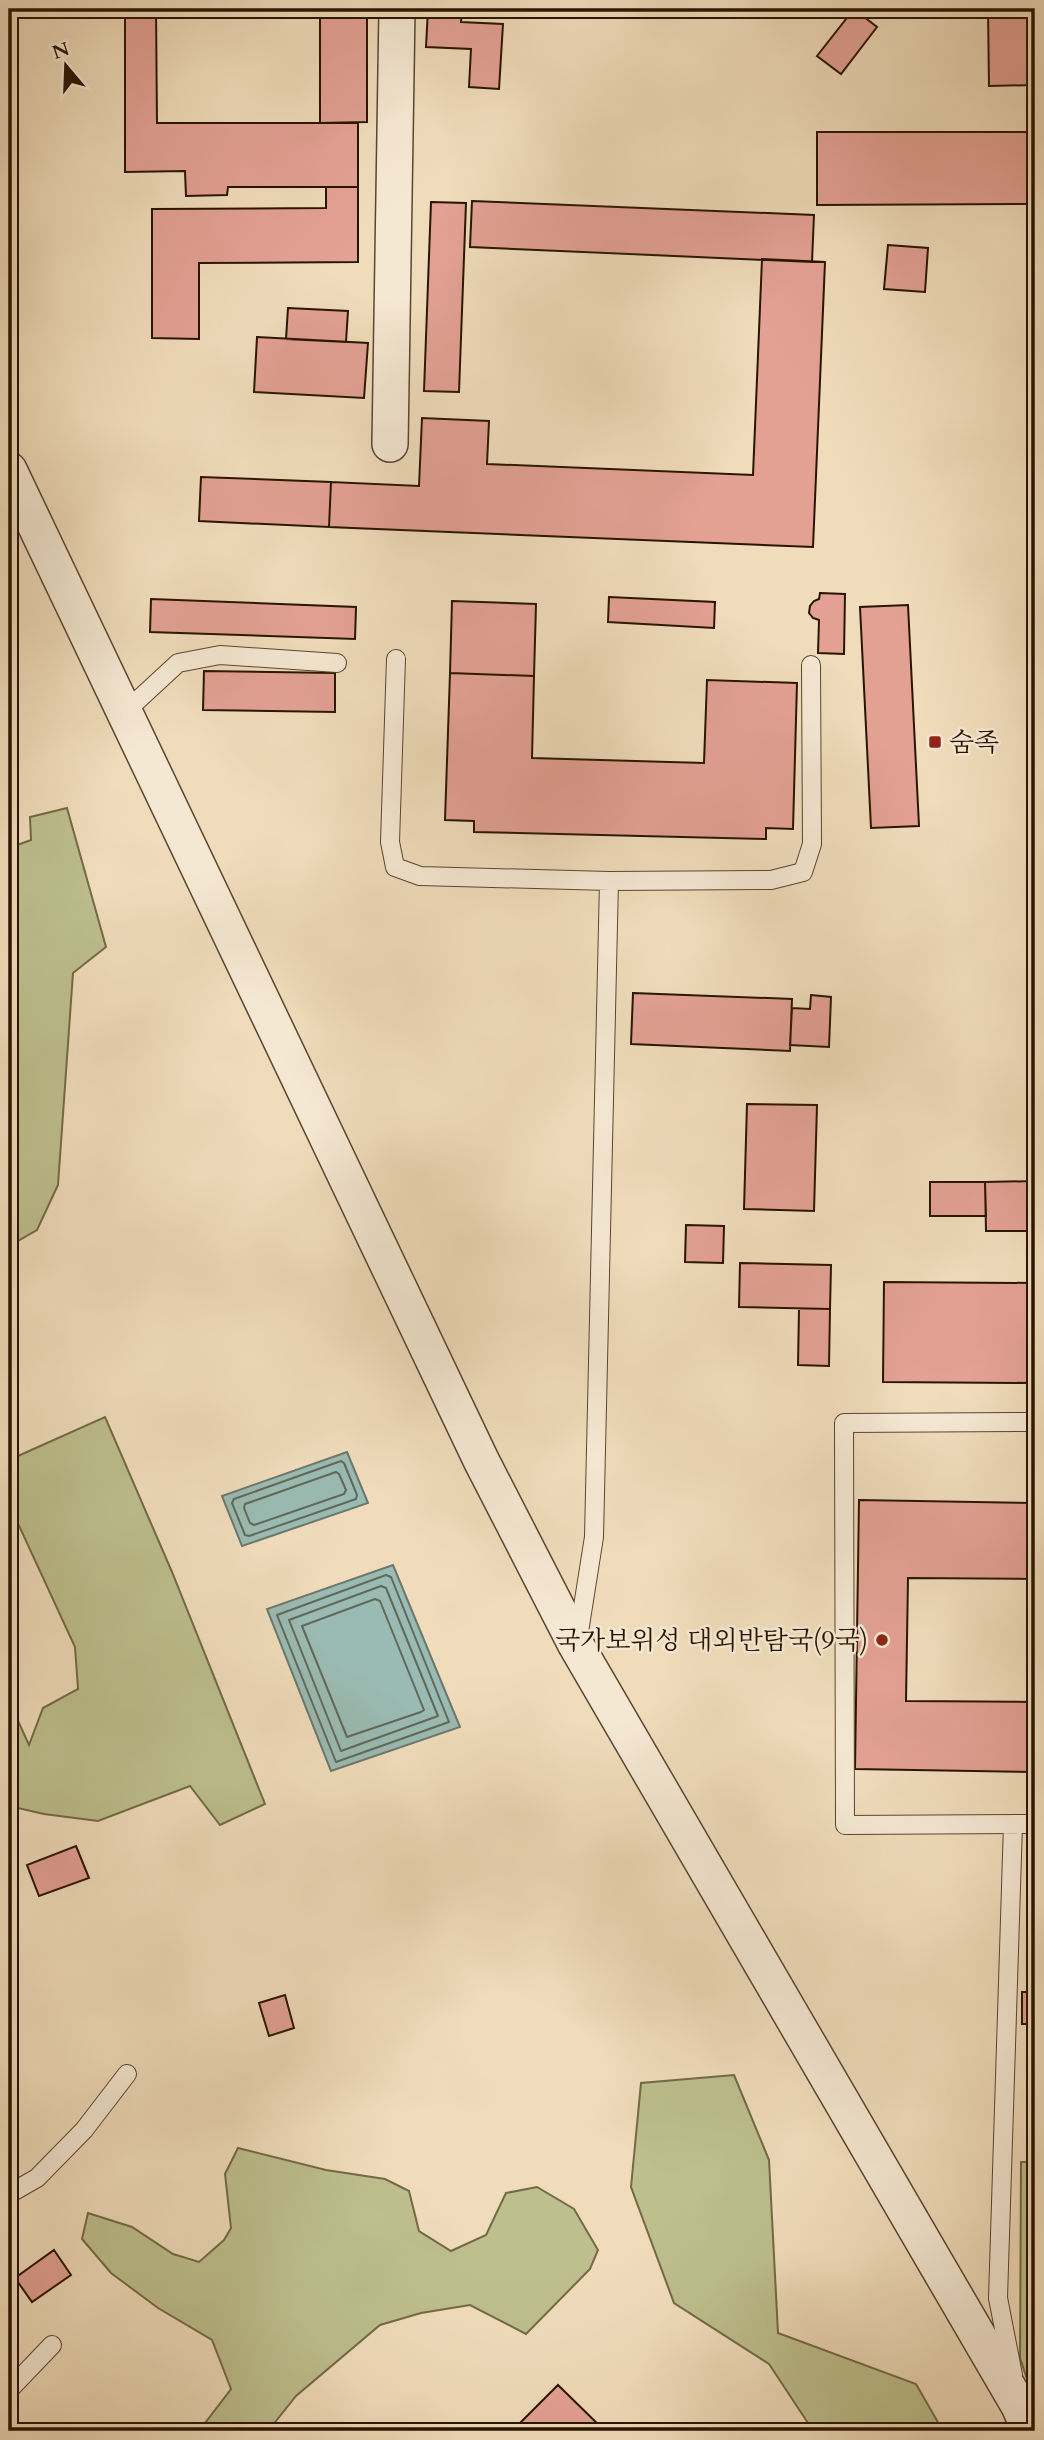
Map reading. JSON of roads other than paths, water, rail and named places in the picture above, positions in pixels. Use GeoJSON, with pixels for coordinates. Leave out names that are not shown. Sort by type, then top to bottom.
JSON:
{"type":"FeatureCollection","features":[{"type":"Feature","properties":{"kind":"street"},"geometry":{"type":"LineString","coordinates":[[390,444],[397,9]]}},
{"type":"Feature","properties":{"kind":"street"},"geometry":{"type":"LineString","coordinates":[[9,470],[481,1460],[576,1645],[1024,2418]]}},
{"type":"Feature","properties":{"kind":"lane"},"geometry":{"type":"LineString","coordinates":[[125,712],[178,663],[220,655],[337,663]]}},
{"type":"Feature","properties":{"kind":"lane"},"geometry":{"type":"LineString","coordinates":[[396,659],[390,842],[395,867],[420,876],[609,881],[771,880],[803,873],[812,844],[811,665]]}},
{"type":"Feature","properties":{"kind":"lane"},"geometry":{"type":"LineString","coordinates":[[576,1645],[594,1537],[609,881]]}},
{"type":"Feature","properties":{"kind":"lane"},"geometry":{"type":"LineString","coordinates":[[1035,1422],[844,1423],[845,1825],[1035,1824]]}},
{"type":"Feature","properties":{"kind":"lane"},"geometry":{"type":"LineString","coordinates":[[1013,1824],[998,2298],[1024,2418]]}},
{"type":"Feature","properties":{"kind":"lane"},"geometry":{"type":"LineString","coordinates":[[9,2194],[37,2178],[74,2140],[127,2074]]}},
{"type":"Feature","properties":{"kind":"lane"},"geometry":{"type":"LineString","coordinates":[[9,2390],[52,2346]]}},
{"type":"Feature","properties":{"kind":"water"},"geometry":{"type":"Polygon","coordinates":[[[347,1452],[368,1503],[242,1546],[222,1496],[347,1452]]]}},
{"type":"Feature","properties":{"kind":"water"},"geometry":{"type":"Polygon","coordinates":[[[393,1565],[460,1727],[331,1771],[267,1609],[393,1565]]]}},
{"type":"Feature","properties":{"kind":"place","name":"숨족"},"geometry":{"type":"Point","coordinates":[935,742]}},
{"type":"Feature","properties":{"kind":"place","name":"국가보위성 대외반탐국(9국)"},"geometry":{"type":"Point","coordinates":[882,1640]}}]}
